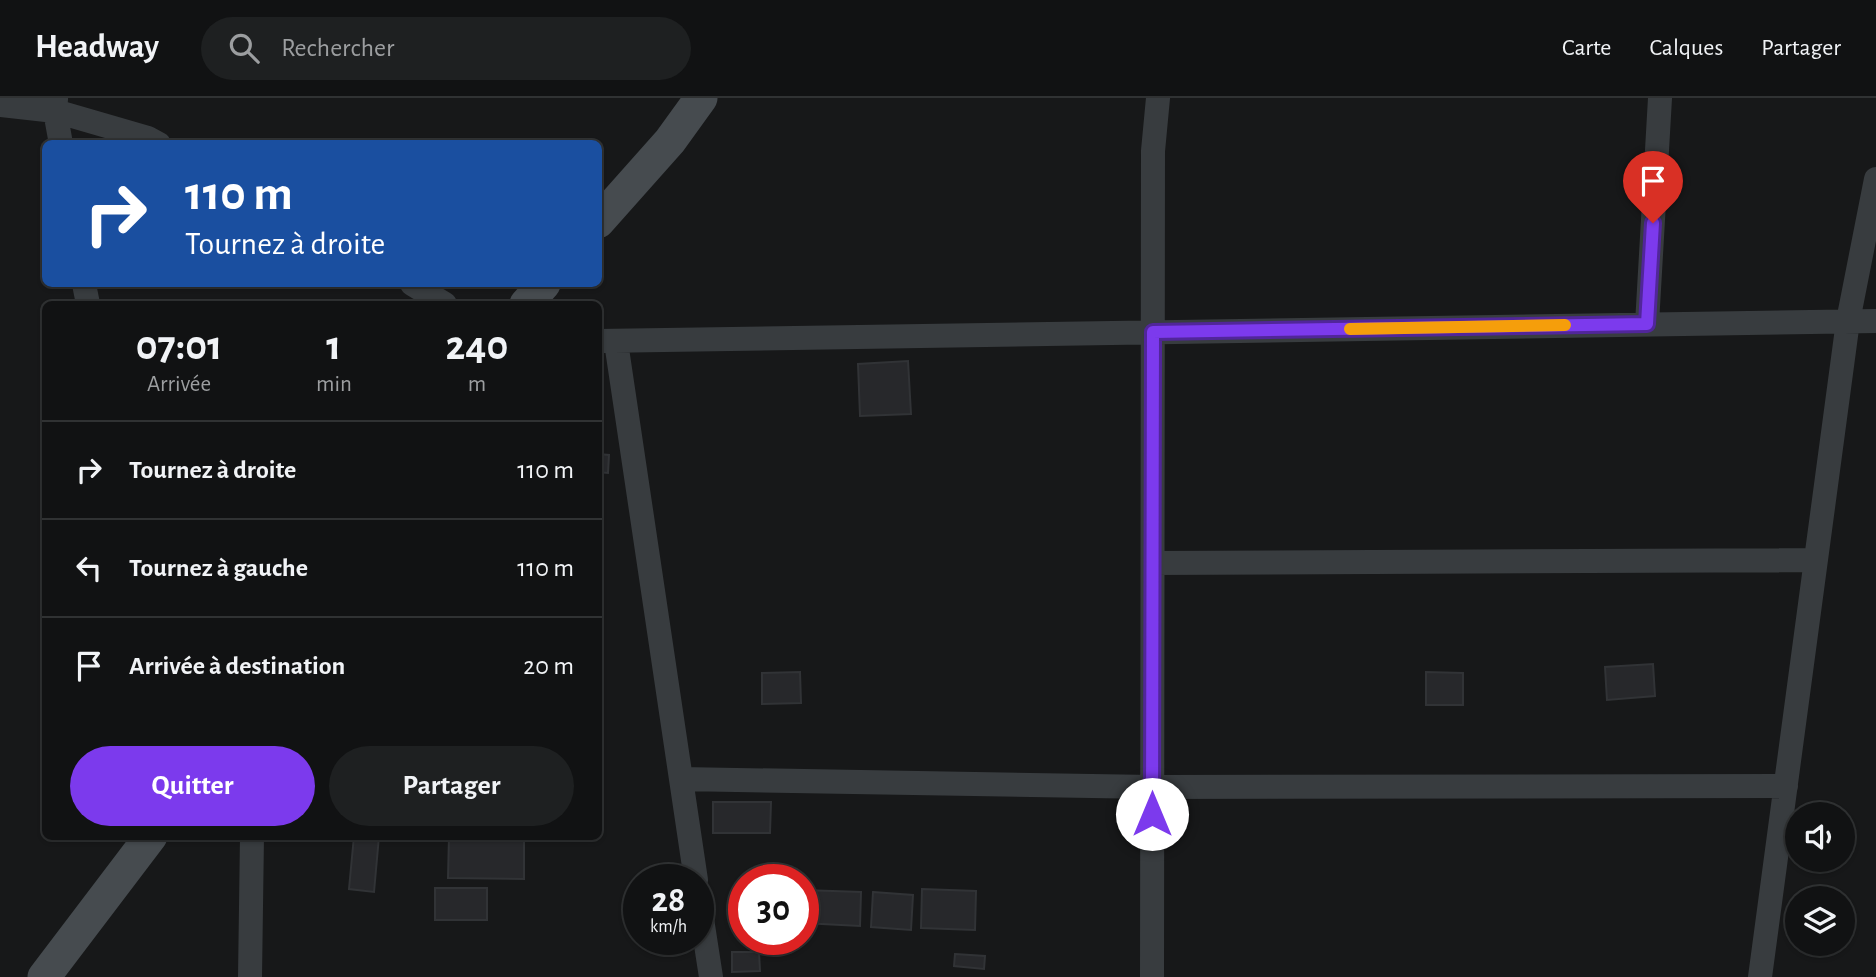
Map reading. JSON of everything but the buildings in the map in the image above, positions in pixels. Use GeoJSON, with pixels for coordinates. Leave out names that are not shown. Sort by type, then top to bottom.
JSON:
{"type":"FeatureCollection","features":[{"type":"Feature","properties":{"kind":"main road"},"geometry":{"type":"LineString","coordinates":[[602,218],[670,141],[701,98]]}},
{"type":"Feature","properties":{"kind":"main road"},"geometry":{"type":"LineString","coordinates":[[529,301],[541,287]]}},
{"type":"Feature","properties":{"kind":"main road"},"geometry":{"type":"LineString","coordinates":[[44,977],[148,840]]}},
{"type":"Feature","properties":{"kind":"street"},"geometry":{"type":"LineString","coordinates":[[1152,977],[1153,151],[1158,98]]}},
{"type":"Feature","properties":{"kind":"street"},"geometry":{"type":"LineString","coordinates":[[1647,324],[1660,98]]}},
{"type":"Feature","properties":{"kind":"street"},"geometry":{"type":"LineString","coordinates":[[56,104],[60,140]]}},
{"type":"Feature","properties":{"kind":"street"},"geometry":{"type":"LineString","coordinates":[[0,105],[56,104],[152,140]]}},
{"type":"Feature","properties":{"kind":"street"},"geometry":{"type":"LineString","coordinates":[[1760,977],[1848,321],[1876,179]]}},
{"type":"Feature","properties":{"kind":"street"},"geometry":{"type":"LineString","coordinates":[[417,287],[440,301]]}},
{"type":"Feature","properties":{"kind":"street"},"geometry":{"type":"LineString","coordinates":[[694,864],[607,341],[1876,321]]}},
{"type":"Feature","properties":{"kind":"street"},"geometry":{"type":"LineString","coordinates":[[1153,563],[1816,560]]}},
{"type":"Feature","properties":{"kind":"street"},"geometry":{"type":"LineString","coordinates":[[681,779],[1152,788],[1786,786]]}},
{"type":"Feature","properties":{"kind":"street"},"geometry":{"type":"LineString","coordinates":[[250,977],[252,840]]}},
{"type":"Feature","properties":{"kind":"street"},"geometry":{"type":"LineString","coordinates":[[708,955],[711,977]]}},
{"type":"Feature","properties":{"kind":"slow traffic"},"geometry":{"type":"LineString","coordinates":[[1350,329],[1565,325]]}},
{"type":"Feature","properties":{"kind":"route"},"geometry":{"type":"LineString","coordinates":[[1152,814],[1153,332],[1647,324],[1653,223]]}}]}
